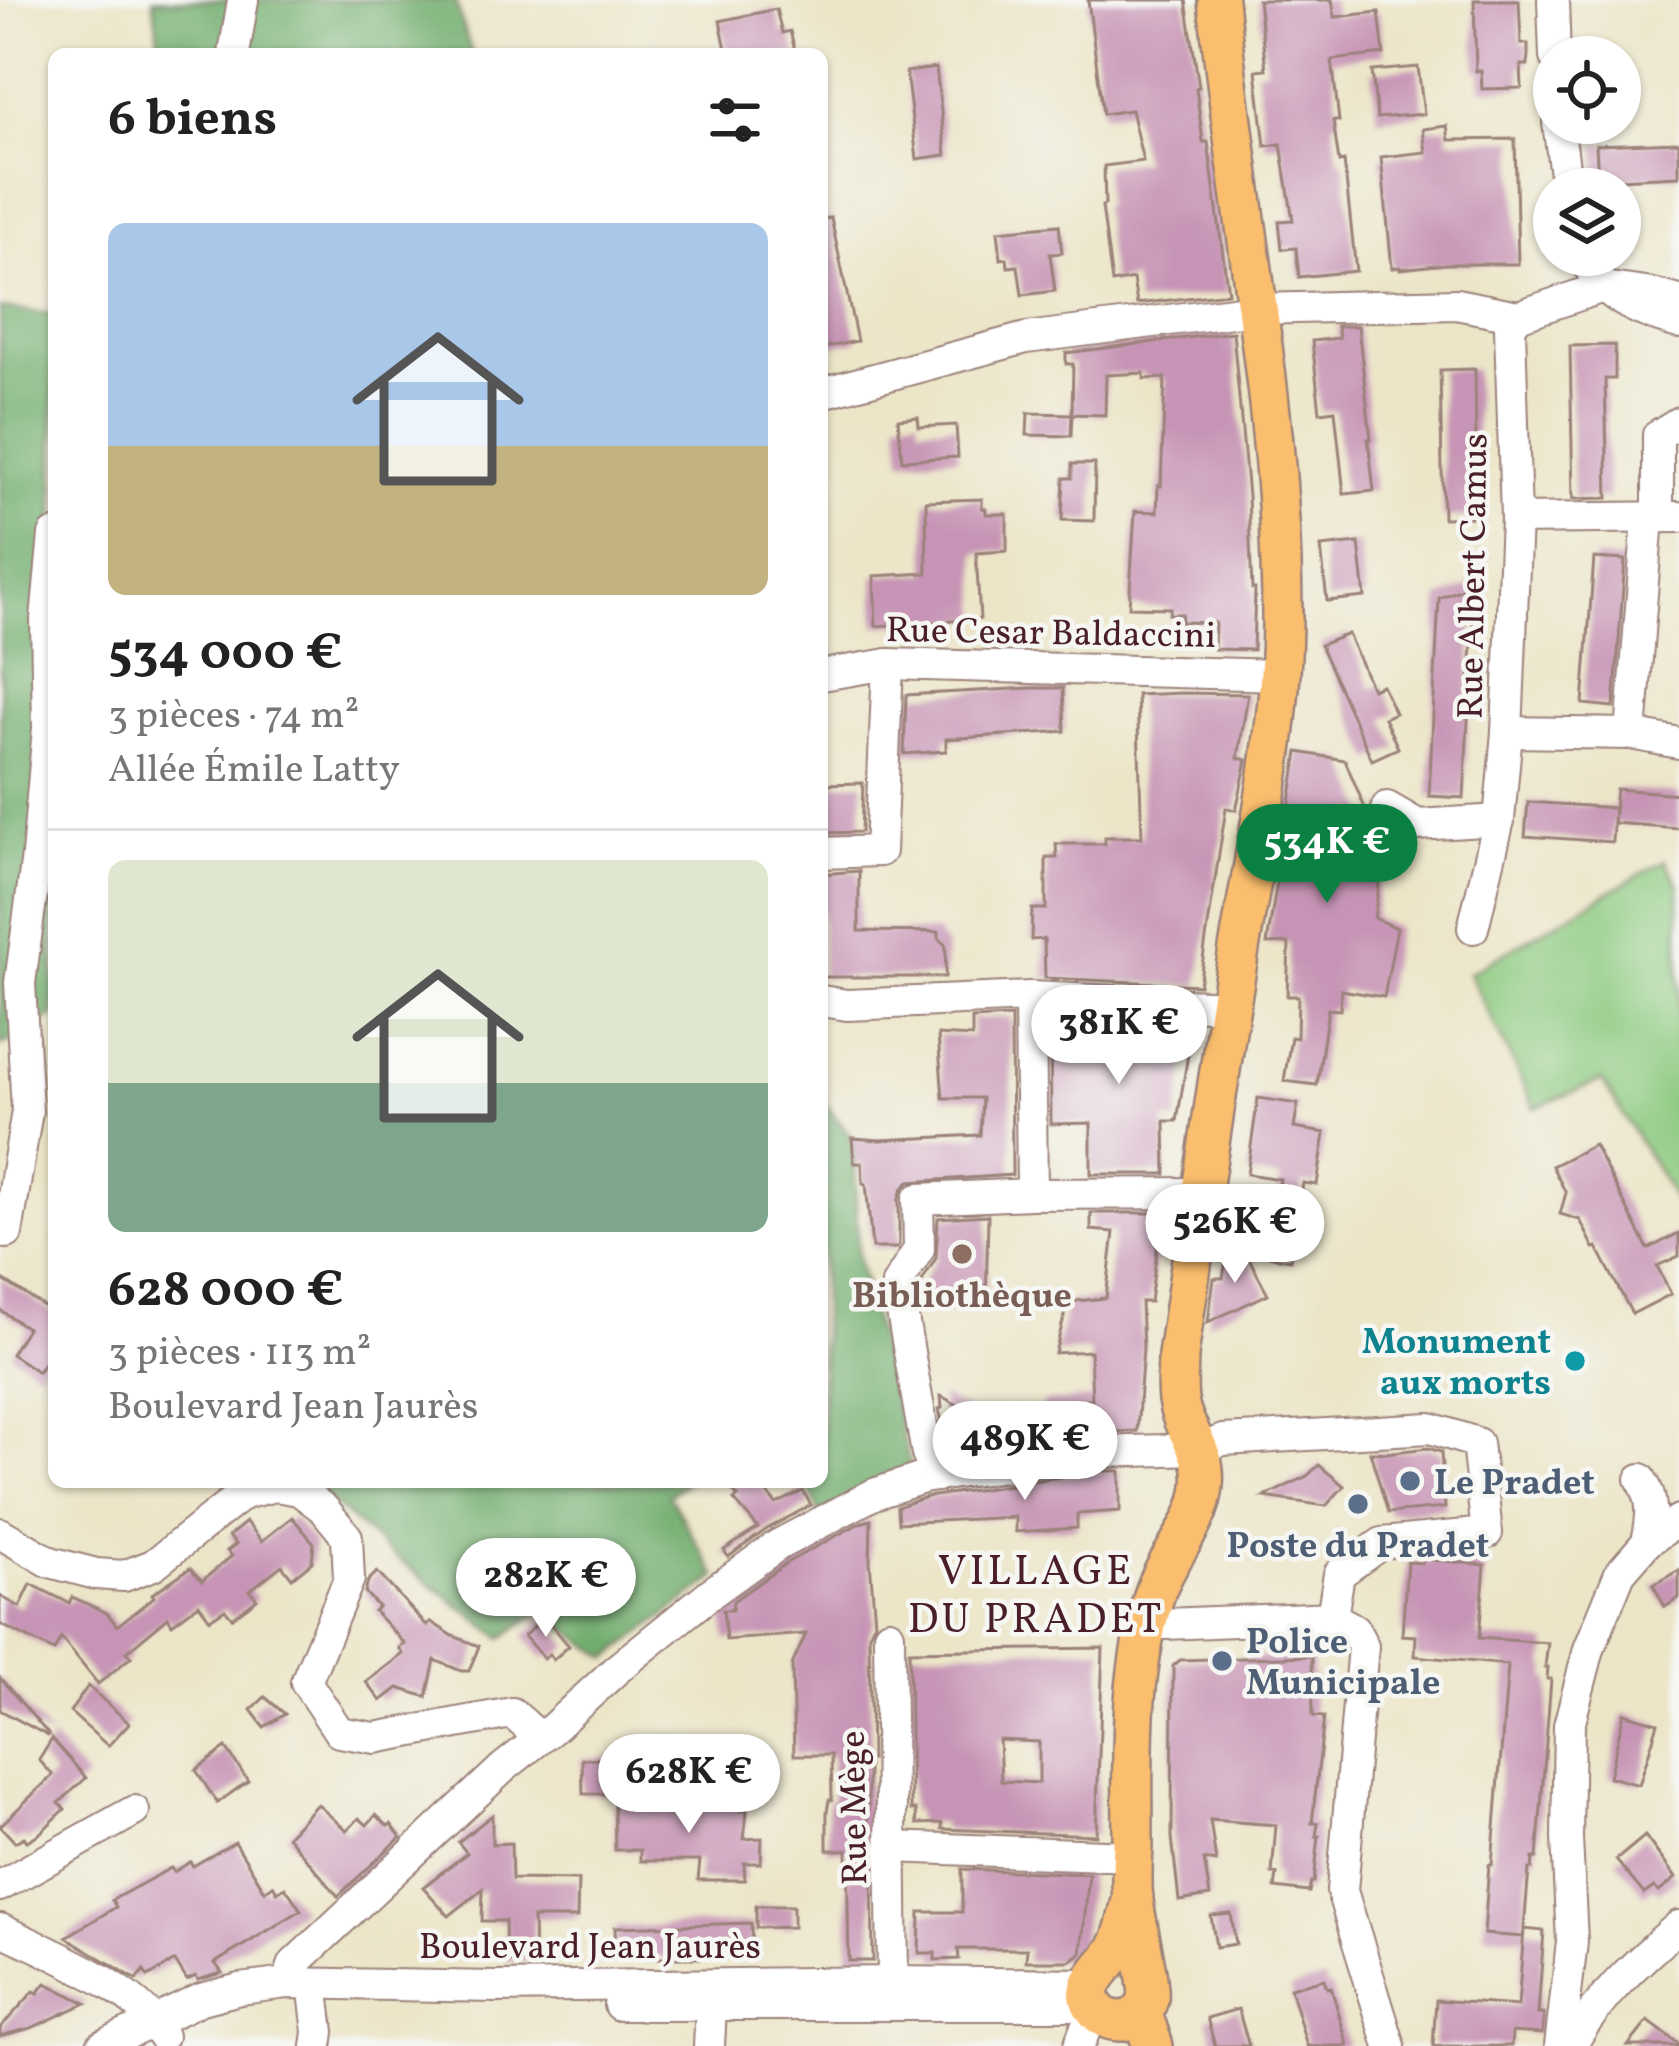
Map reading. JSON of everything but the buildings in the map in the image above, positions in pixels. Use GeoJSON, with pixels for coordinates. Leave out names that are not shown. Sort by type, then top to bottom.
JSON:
{"type":"FeatureCollection","features":[{"type":"Feature","properties":{"kind":"main road"},"geometry":{"type":"LineString","coordinates":[[1146,2011],[1132,1897],[1134,1690],[1152,1603],[1203,1491],[1200,1449],[1178,1401],[1178,1354],[1273,751],[1280,675],[1280,533],[1270,420],[1218,0]]}},
{"type":"Feature","properties":{"kind":"main road"},"geometry":{"type":"LineString","coordinates":[[1093,2002],[1118,1947],[1132,1897]]}},
{"type":"Feature","properties":{"kind":"main road"},"geometry":{"type":"LineString","coordinates":[[1093,2002],[1121,1961],[1139,1968],[1146,2011]]}},
{"type":"Feature","properties":{"kind":"main road"},"geometry":{"type":"LineString","coordinates":[[1093,2002],[1114,2020],[1124,2021],[1146,2011]]}},
{"type":"Feature","properties":{"kind":"street"},"geometry":{"type":"LineString","coordinates":[[235,48],[243,0]]}},
{"type":"Feature","properties":{"kind":"street"},"geometry":{"type":"LineString","coordinates":[[1553,0],[1554,36]]}},
{"type":"Feature","properties":{"kind":"street"},"geometry":{"type":"LineString","coordinates":[[1594,276],[1638,311],[1679,323]]}},
{"type":"Feature","properties":{"kind":"street"},"geometry":{"type":"LineString","coordinates":[[828,391],[1026,338],[1256,309],[1456,304],[1518,316],[1603,287],[1679,301]]}},
{"type":"Feature","properties":{"kind":"street","name":"Rue Albert Camus"},"geometry":{"type":"LineString","coordinates":[[1473,928],[1498,820],[1507,732],[1516,519],[1510,328],[1518,316]]}},
{"type":"Feature","properties":{"kind":"street"},"geometry":{"type":"LineString","coordinates":[[1631,734],[1662,518],[1658,435],[1679,422]]}},
{"type":"Feature","properties":{"kind":"street"},"geometry":{"type":"LineString","coordinates":[[1516,519],[1662,518]]}},
{"type":"Feature","properties":{"kind":"street"},"geometry":{"type":"LineString","coordinates":[[7,1233],[27,1111],[20,983],[46,748],[48,598]]}},
{"type":"Feature","properties":{"kind":"street"},"geometry":{"type":"LineString","coordinates":[[828,853],[880,851],[888,664]]}},
{"type":"Feature","properties":{"kind":"street","name":"Rue Cesar Baldaccini"},"geometry":{"type":"LineString","coordinates":[[828,674],[888,664],[1280,675]]}},
{"type":"Feature","properties":{"kind":"street"},"geometry":{"type":"LineString","coordinates":[[1507,732],[1631,734],[1679,742]]}},
{"type":"Feature","properties":{"kind":"street"},"geometry":{"type":"LineString","coordinates":[[1387,807],[1418,825],[1498,820]]}},
{"type":"Feature","properties":{"kind":"street"},"geometry":{"type":"LineString","coordinates":[[828,1002],[1030,997],[1230,1006]]}},
{"type":"Feature","properties":{"kind":"street"},"geometry":{"type":"LineString","coordinates":[[1030,997],[1032,1194]]}},
{"type":"Feature","properties":{"kind":"street"},"geometry":{"type":"LineString","coordinates":[[929,1469],[897,1284],[919,1250],[918,1199],[1202,1193]]}},
{"type":"Feature","properties":{"kind":"street"},"geometry":{"type":"LineString","coordinates":[[287,1983],[294,1964],[469,1799],[711,1593],[778,1545],[929,1469],[1098,1452],[1200,1449],[1223,1440],[1430,1428],[1477,1443],[1486,1533],[1382,1544],[1339,1574],[1332,1617]]}},
{"type":"Feature","properties":{"kind":"street"},"geometry":{"type":"LineString","coordinates":[[1647,1542],[1653,1510],[1648,1478],[1679,1510]]}},
{"type":"Feature","properties":{"kind":"street"},"geometry":{"type":"LineString","coordinates":[[0,1533],[50,1562],[124,1576],[153,1565],[243,1494],[267,1488]]}},
{"type":"Feature","properties":{"kind":"street"},"geometry":{"type":"LineString","coordinates":[[287,1488],[299,1490],[324,1509],[347,1538],[349,1579],[306,1682],[339,1732],[375,1738],[512,1713],[540,1738]]}},
{"type":"Feature","properties":{"kind":"street"},"geometry":{"type":"LineString","coordinates":[[1560,2046],[1572,1942],[1569,1725],[1589,1649],[1620,1573],[1647,1542],[1679,1520]]}},
{"type":"Feature","properties":{"kind":"street"},"geometry":{"type":"LineString","coordinates":[[1152,1603],[1166,1624],[1332,1617],[1354,1629],[1363,1646],[1342,1892],[1390,2046]]}},
{"type":"Feature","properties":{"kind":"street","name":"Rue Mège"},"geometry":{"type":"LineString","coordinates":[[889,1634],[893,1982]]}},
{"type":"Feature","properties":{"kind":"street"},"geometry":{"type":"LineString","coordinates":[[0,1886],[134,1811]]}},
{"type":"Feature","properties":{"kind":"street"},"geometry":{"type":"LineString","coordinates":[[891,1847],[1132,1856]]}},
{"type":"Feature","properties":{"kind":"street"},"geometry":{"type":"LineString","coordinates":[[1571,2046],[1601,2000],[1679,1926]]}},
{"type":"Feature","properties":{"kind":"street"},"geometry":{"type":"LineString","coordinates":[[0,1930],[106,1982],[154,2034]]}},
{"type":"Feature","properties":{"kind":"street"},"geometry":{"type":"LineString","coordinates":[[317,2046],[327,1995],[319,1974],[319,1941]]}},
{"type":"Feature","properties":{"kind":"street"},"geometry":{"type":"LineString","coordinates":[[1572,1942],[1579,1968],[1601,2000]]}},
{"type":"Feature","properties":{"kind":"street","name":"Boulevard Jean Jaurès"},"geometry":{"type":"LineString","coordinates":[[102,2046],[242,2007],[327,1995],[496,1987],[893,1982],[1093,2002]]}},
{"type":"Feature","properties":{"kind":"street","name":"Boulevard Jean Jaurès"},"geometry":{"type":"LineString","coordinates":[[154,2034],[201,1999],[287,1983],[327,1995],[711,2007],[1093,2002]]}},
{"type":"Feature","properties":{"kind":"street"},"geometry":{"type":"LineString","coordinates":[[709,2046],[711,2007]]}},
{"type":"Feature","properties":{"kind":"green space"},"geometry":{"type":"Polygon","coordinates":[[[153,0],[455,0],[470,48],[160,48],[153,0]]]}},
{"type":"Feature","properties":{"kind":"green space"},"geometry":{"type":"Polygon","coordinates":[[[0,308],[48,313],[48,1019],[1,1046],[0,308]]]}},
{"type":"Feature","properties":{"kind":"green space"},"geometry":{"type":"Polygon","coordinates":[[[1665,860],[1679,886],[1679,1207],[1602,1080],[1535,1108],[1469,973],[1665,860]]]}},
{"type":"Feature","properties":{"kind":"green space"},"geometry":{"type":"Polygon","coordinates":[[[828,1108],[854,1140],[858,1259],[912,1473],[820,1514],[809,1488],[828,1488],[828,1108]]]}},
{"type":"Feature","properties":{"kind":"green space"},"geometry":{"type":"Polygon","coordinates":[[[315,1488],[679,1488],[669,1495],[717,1577],[608,1658],[540,1611],[502,1638],[391,1554],[315,1488]]]}},
{"type":"Feature","properties":{"kind":"place","name":"Bibliothèque"},"geometry":{"type":"Point","coordinates":[962,1254]}},
{"type":"Feature","properties":{"kind":"place","name":"Monument aux morts"},"geometry":{"type":"Point","coordinates":[1575,1361]}},
{"type":"Feature","properties":{"kind":"place","name":"Le Pradet"},"geometry":{"type":"Point","coordinates":[1410,1481]}},
{"type":"Feature","properties":{"kind":"place","name":"Poste du Pradet"},"geometry":{"type":"Point","coordinates":[1358,1504]}},
{"type":"Feature","properties":{"kind":"place","name":"Police Municipale"},"geometry":{"type":"Point","coordinates":[1222,1661]}},
{"type":"Feature","properties":{"kind":"district","name":"VILLAGE DU PRADET"},"geometry":{"type":"Point","coordinates":[1036,1593]}}]}
